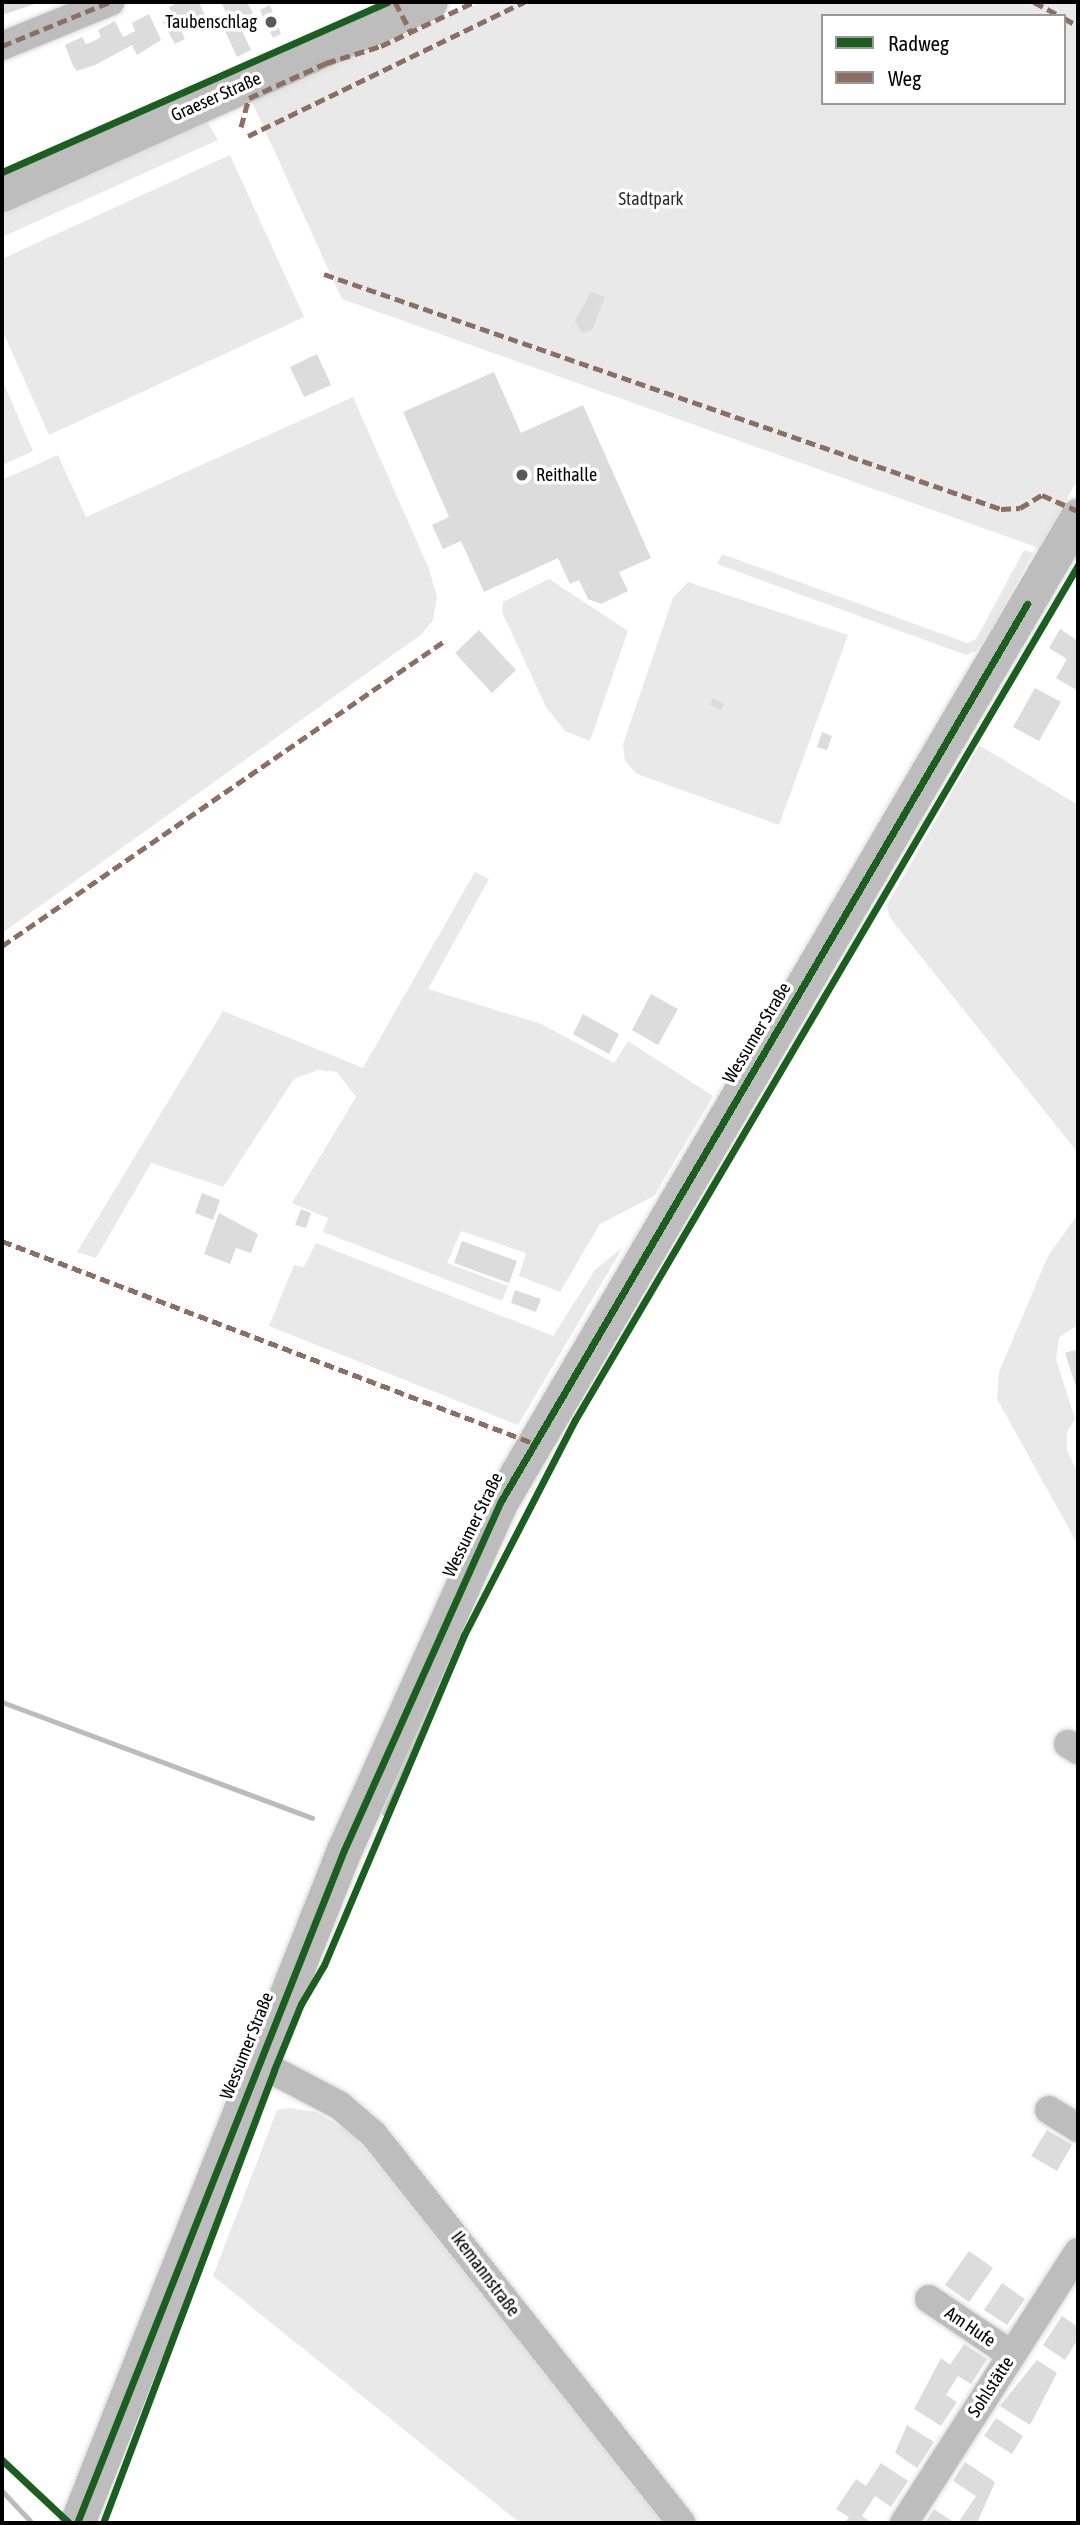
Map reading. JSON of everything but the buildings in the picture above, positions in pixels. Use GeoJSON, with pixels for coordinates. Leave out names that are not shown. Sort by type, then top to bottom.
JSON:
{"type":"FeatureCollection","features":[{"type":"Feature","properties":{"kind":"main road","name":"Graeser Straße"},"geometry":{"type":"LineString","coordinates":[[2,194],[430,2]]}},
{"type":"Feature","properties":{"kind":"main road","name":"Wessumer Straße"},"geometry":{"type":"LineString","coordinates":[[78,2523],[257,2062],[344,1850],[501,1501],[1078,516]]}},
{"type":"Feature","properties":{"kind":"street"},"geometry":{"type":"LineString","coordinates":[[2,46],[110,2]]}},
{"type":"Feature","properties":{"kind":"street","name":"Ikemannstraße"},"geometry":{"type":"LineString","coordinates":[[257,2062],[339,2105],[374,2135],[681,2523]]}},
{"type":"Feature","properties":{"kind":"street"},"geometry":{"type":"LineString","coordinates":[[1049,2110],[1078,2128]]}},
{"type":"Feature","properties":{"kind":"street","name":"Sohlstätte"},"geometry":{"type":"LineString","coordinates":[[904,2523],[1078,2252]]}},
{"type":"Feature","properties":{"kind":"street","name":"Am Hufe"},"geometry":{"type":"LineString","coordinates":[[929,2299],[1012,2355]]}},
{"type":"Feature","properties":{"kind":"green space","name":"Stadtpark"},"geometry":{"type":"Polygon","coordinates":[[[481,2],[1078,2],[1078,479],[1039,548],[342,299],[252,102],[481,2]]]}},
{"type":"Feature","properties":{"kind":"green space"},"geometry":{"type":"Polygon","coordinates":[[[207,122],[218,140],[2,237],[2,215],[207,122]]]}},
{"type":"Feature","properties":{"kind":"green space"},"geometry":{"type":"Polygon","coordinates":[[[230,155],[304,317],[49,435],[2,330],[2,259],[230,155]]]}},
{"type":"Feature","properties":{"kind":"green space"},"geometry":{"type":"Polygon","coordinates":[[[2,380],[33,451],[2,465],[2,380]]]}},
{"type":"Feature","properties":{"kind":"green space"},"geometry":{"type":"Polygon","coordinates":[[[353,397],[429,569],[437,597],[433,620],[422,634],[2,933],[2,480],[58,455],[86,517],[353,397]]]}},
{"type":"Feature","properties":{"kind":"green space"},"geometry":{"type":"Polygon","coordinates":[[[1024,550],[1033,553],[988,634],[976,651],[966,655],[717,564],[722,554],[967,643],[976,639],[1024,550]]]}},
{"type":"Feature","properties":{"kind":"green space"},"geometry":{"type":"Polygon","coordinates":[[[549,579],[628,631],[590,741],[565,731],[546,707],[502,612],[503,602],[549,579]]]}},
{"type":"Feature","properties":{"kind":"green space"},"geometry":{"type":"Polygon","coordinates":[[[688,582],[848,635],[779,825],[637,774],[625,761],[623,744],[673,598],[688,582]]]}},
{"type":"Feature","properties":{"kind":"green space"},"geometry":{"type":"Polygon","coordinates":[[[979,745],[1078,805],[1078,1153],[890,918],[887,905],[979,745]]]}},
{"type":"Feature","properties":{"kind":"green space"},"geometry":{"type":"Polygon","coordinates":[[[475,872],[489,879],[428,989],[541,1024],[614,1063],[628,1041],[713,1096],[654,1196],[600,1224],[560,1292],[519,1276],[526,1253],[461,1231],[447,1263],[508,1286],[502,1301],[323,1232],[328,1218],[292,1203],[356,1097],[337,1072],[318,1070],[294,1079],[223,1187],[151,1163],[96,1258],[77,1252],[223,1011],[363,1068],[475,872]]]}},
{"type":"Feature","properties":{"kind":"green space"},"geometry":{"type":"Polygon","coordinates":[[[1078,1214],[1078,1325],[1059,1337],[1056,1359],[1075,1419],[1067,1432],[1067,1451],[1078,1472],[1078,1545],[997,1399],[999,1372],[1048,1256],[1078,1214]]]}},
{"type":"Feature","properties":{"kind":"green space"},"geometry":{"type":"Polygon","coordinates":[[[316,1243],[553,1336],[595,1270],[623,1247],[518,1425],[269,1326],[294,1265],[304,1267],[316,1243]]]}},
{"type":"Feature","properties":{"kind":"green space"},"geometry":{"type":"Polygon","coordinates":[[[289,2108],[316,2112],[348,2131],[370,2154],[663,2523],[520,2523],[213,2276],[277,2110],[289,2108]]]}},
{"type":"Feature","properties":{"kind":"waterway"},"geometry":{"type":"LineString","coordinates":[[384,1813],[453,1651]]}},
{"type":"Feature","properties":{"kind":"waterway"},"geometry":{"type":"LineString","coordinates":[[2,1702],[312,1818]]}},
{"type":"Feature","properties":{"kind":"waterway"},"geometry":{"type":"LineString","coordinates":[[2,2491],[32,2523]]}},
{"type":"Feature","properties":{"kind":"marked path"},"geometry":{"type":"LineString","coordinates":[[2,46],[110,2]]}},
{"type":"Feature","properties":{"kind":"marked path"},"geometry":{"type":"LineString","coordinates":[[395,2],[411,32]]}},
{"type":"Feature","properties":{"kind":"marked path"},"geometry":{"type":"LineString","coordinates":[[241,127],[249,98],[326,63],[381,46],[474,2]]}},
{"type":"Feature","properties":{"kind":"marked path"},"geometry":{"type":"LineString","coordinates":[[248,136],[524,2]]}},
{"type":"Feature","properties":{"kind":"marked path"},"geometry":{"type":"LineString","coordinates":[[1034,2],[1056,14]]}},
{"type":"Feature","properties":{"kind":"marked path"},"geometry":{"type":"LineString","coordinates":[[1066,19],[1078,26]]}},
{"type":"Feature","properties":{"kind":"marked path"},"geometry":{"type":"LineString","coordinates":[[324,274],[1001,509],[1020,508],[1042,495],[1078,511]]}},
{"type":"Feature","properties":{"kind":"marked path"},"geometry":{"type":"LineString","coordinates":[[2,946],[443,642]]}},
{"type":"Feature","properties":{"kind":"marked path"},"geometry":{"type":"LineString","coordinates":[[2,1241],[533,1443]]}},
{"type":"Feature","properties":{"kind":"cycle path"},"geometry":{"type":"LineString","coordinates":[[2,172],[387,2]]}},
{"type":"Feature","properties":{"kind":"cycle path"},"geometry":{"type":"LineString","coordinates":[[103,2523],[274,2070],[301,2004],[324,1965],[464,1635],[575,1420],[1078,565]]}},
{"type":"Feature","properties":{"kind":"cycle path"},"geometry":{"type":"LineString","coordinates":[[77,2523],[344,1850],[501,1501],[1027,604]]}},
{"type":"Feature","properties":{"kind":"cycle path"},"geometry":{"type":"LineString","coordinates":[[2,2460],[69,2523]]}},
{"type":"Feature","properties":{"kind":"place","name":"Taubenschlag"},"geometry":{"type":"Point","coordinates":[271,22]}},
{"type":"Feature","properties":{"kind":"place","name":"Reithalle"},"geometry":{"type":"Point","coordinates":[522,475]}}]}
